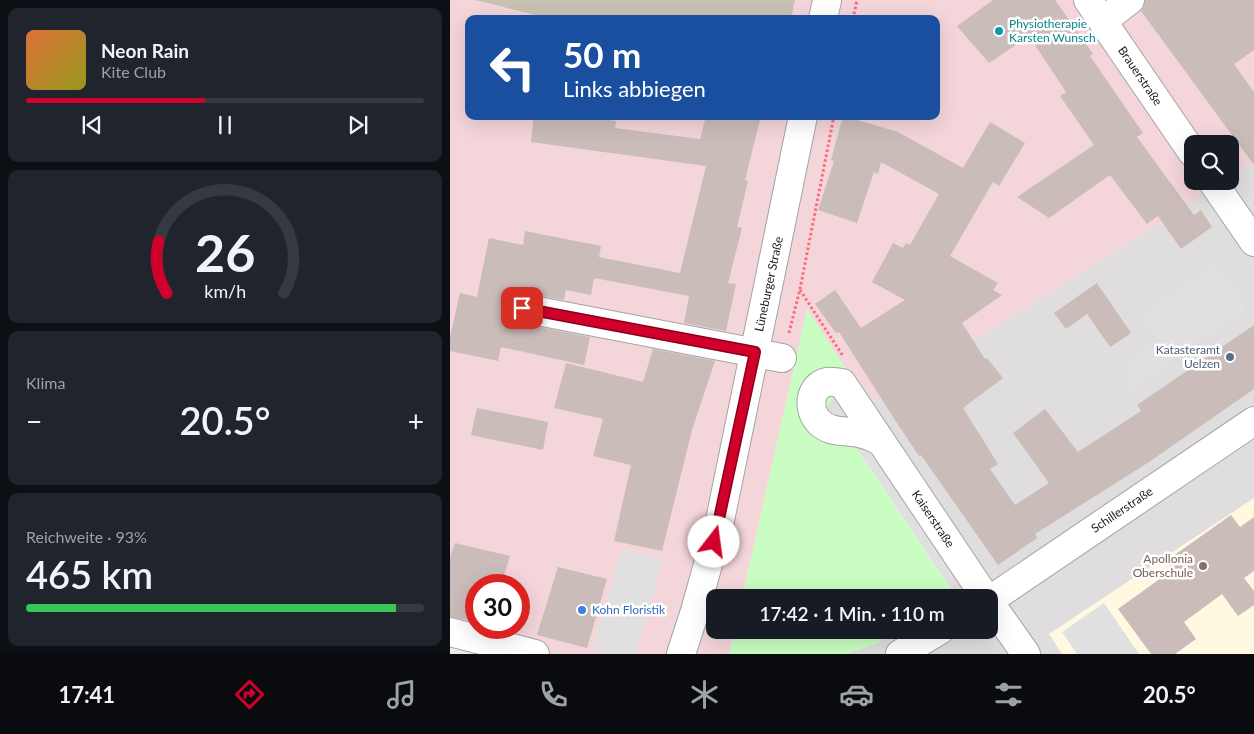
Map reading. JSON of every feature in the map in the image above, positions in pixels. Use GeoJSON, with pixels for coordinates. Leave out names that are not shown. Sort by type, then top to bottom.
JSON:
{"type":"FeatureCollection","features":[{"type":"Feature","properties":{"kind":"street"},"geometry":{"type":"LineString","coordinates":[[824,15],[828,0]]}},
{"type":"Feature","properties":{"kind":"street"},"geometry":{"type":"LineString","coordinates":[[1096,11],[1130,0]]}},
{"type":"Feature","properties":{"kind":"street","name":"Brauerstraße"},"geometry":{"type":"LineString","coordinates":[[1096,11],[1184,140]]}},
{"type":"Feature","properties":{"kind":"street","name":"Lüneburger Straße"},"geometry":{"type":"LineString","coordinates":[[681,654],[695,612],[719,525],[802,120]]}},
{"type":"Feature","properties":{"kind":"street"},"geometry":{"type":"LineString","coordinates":[[1218,190],[1254,242]]}},
{"type":"Feature","properties":{"kind":"street"},"geometry":{"type":"LineString","coordinates":[[522,308],[782,358]]}},
{"type":"Feature","properties":{"kind":"street"},"geometry":{"type":"LineString","coordinates":[[842,383],[829,381],[818,386],[812,396],[811,409],[817,421],[828,430],[865,434],[880,441]]}},
{"type":"Feature","properties":{"kind":"street","name":"Kaiserstraße"},"geometry":{"type":"LineString","coordinates":[[842,383],[980,589]]}},
{"type":"Feature","properties":{"kind":"street","name":"Schillerstraße"},"geometry":{"type":"LineString","coordinates":[[998,596],[1254,421]]}},
{"type":"Feature","properties":{"kind":"street"},"geometry":{"type":"LineString","coordinates":[[998,613],[1026,654]]}},
{"type":"Feature","properties":{"kind":"street"},"geometry":{"type":"LineString","coordinates":[[450,632],[534,654]]}},
{"type":"Feature","properties":{"kind":"street"},"geometry":{"type":"LineString","coordinates":[[900,654],[925,639]]}},
{"type":"Feature","properties":{"kind":"path"},"geometry":{"type":"LineString","coordinates":[[800,289],[849,364],[842,383]]}},
{"type":"Feature","properties":{"kind":"shaded area"},"geometry":{"type":"Polygon","coordinates":[[[450,0],[475,0],[534,15],[465,15],[465,120],[940,120],[940,15],[792,15],[795,0],[1254,0],[1254,161],[1239,172],[1239,135],[1184,135],[1184,190],[1212,190],[877,402],[850,375],[807,310],[744,589],[706,589],[706,639],[733,639],[729,654],[548,654],[471,639],[530,639],[530,574],[465,574],[465,638],[450,635],[450,0]]]}},
{"type":"Feature","properties":{"kind":"shaded area"},"geometry":{"type":"Polygon","coordinates":[[[475,0],[795,0],[792,15],[534,15],[475,0]]]}},
{"type":"Feature","properties":{"kind":"shaded area"},"geometry":{"type":"Polygon","coordinates":[[[1254,161],[1254,654],[846,654],[878,643],[883,639],[998,639],[998,589],[948,589],[963,578],[872,443],[859,452],[821,414],[850,375],[877,402],[1212,190],[1239,190],[1239,172],[1254,161]]]}},
{"type":"Feature","properties":{"kind":"shaded area"},"geometry":{"type":"Polygon","coordinates":[[[1216,265],[1246,308],[1127,392],[1126,364],[1159,341],[1142,317],[1216,265]]]}},
{"type":"Feature","properties":{"kind":"shaded area"},"geometry":{"type":"Polygon","coordinates":[[[872,443],[963,578],[950,587],[859,452],[872,443]]]}},
{"type":"Feature","properties":{"kind":"shaded area","name":"Apollonia Oberschule"},"geometry":{"type":"Polygon","coordinates":[[[1254,498],[1254,654],[1062,654],[1049,634],[1254,498]]]}},
{"type":"Feature","properties":{"kind":"shaded area"},"geometry":{"type":"Polygon","coordinates":[[[622,548],[663,560],[635,654],[608,654],[593,649],[622,548]]]}},
{"type":"Feature","properties":{"kind":"shaded area"},"geometry":{"type":"Polygon","coordinates":[[[1104,603],[1139,654],[1077,654],[1062,632],[1104,603]]]}},
{"type":"Feature","properties":{"kind":"green space"},"geometry":{"type":"Polygon","coordinates":[[[807,309],[850,375],[821,414],[859,452],[950,587],[947,589],[744,589],[807,309]]]}},
{"type":"Feature","properties":{"kind":"green space"},"geometry":{"type":"Polygon","coordinates":[[[733,639],[883,639],[878,643],[846,654],[729,654],[733,639]]]}},
{"type":"Feature","properties":{"kind":"building"},"geometry":{"type":"Polygon","coordinates":[[[993,0],[1055,0],[1093,54],[1090,56],[1143,133],[1137,137],[1194,215],[1201,210],[1212,227],[1181,249],[1158,216],[1147,224],[1110,175],[1049,218],[1017,197],[1094,145],[1060,96],[1066,92],[1029,36],[989,63],[957,26],[993,0]]]}},
{"type":"Feature","properties":{"kind":"building"},"geometry":{"type":"Polygon","coordinates":[[[1145,0],[1254,0],[1254,50],[1234,64],[1254,92],[1254,165],[1239,145],[1239,135],[1232,135],[1141,11],[1145,0]]]}},
{"type":"Feature","properties":{"kind":"building"},"geometry":{"type":"Polygon","coordinates":[[[534,120],[609,120],[616,121],[615,128],[700,139],[705,120],[760,120],[745,180],[748,181],[737,227],[742,228],[728,283],[736,284],[726,331],[684,323],[689,296],[594,278],[591,295],[566,290],[564,300],[517,293],[511,297],[507,306],[507,314],[511,319],[519,323],[590,337],[584,365],[501,347],[498,361],[450,351],[450,337],[460,293],[477,297],[489,238],[523,245],[525,231],[601,246],[599,257],[680,273],[706,166],[531,142],[534,120]]]}},
{"type":"Feature","properties":{"kind":"building"},"geometry":{"type":"Polygon","coordinates":[[[842,120],[857,120],[898,132],[963,168],[990,122],[1025,143],[999,186],[993,182],[950,256],[998,283],[993,290],[1002,295],[962,323],[985,359],[987,358],[1003,378],[963,408],[998,464],[990,469],[1015,505],[1049,483],[1013,433],[1045,409],[1078,452],[1141,411],[1137,405],[1254,325],[1254,389],[1149,462],[1035,534],[1037,538],[998,565],[921,455],[919,456],[839,332],[836,333],[815,304],[835,290],[861,328],[905,300],[872,282],[893,243],[903,248],[906,243],[910,245],[939,194],[881,162],[878,174],[874,172],[857,223],[818,210],[834,161],[831,160],[842,120]]]}},
{"type":"Feature","properties":{"kind":"building"},"geometry":{"type":"Polygon","coordinates":[[[1097,283],[1131,333],[1110,347],[1087,314],[1066,329],[1054,313],[1097,283]]]}},
{"type":"Feature","properties":{"kind":"building"},"geometry":{"type":"Polygon","coordinates":[[[653,349],[715,361],[692,430],[662,551],[614,541],[631,465],[593,456],[603,419],[554,408],[566,363],[643,382],[653,349]]]}},
{"type":"Feature","properties":{"kind":"building"},"geometry":{"type":"Polygon","coordinates":[[[477,408],[548,422],[543,450],[471,435],[477,408]]]}},
{"type":"Feature","properties":{"kind":"building","name":"Apollonia Oberschule"},"geometry":{"type":"Polygon","coordinates":[[[1231,515],[1240,527],[1254,517],[1254,571],[1244,578],[1254,591],[1254,605],[1238,616],[1222,594],[1184,622],[1196,639],[1175,654],[1151,654],[1118,609],[1172,570],[1166,561],[1231,515]]]}},
{"type":"Feature","properties":{"kind":"building"},"geometry":{"type":"Polygon","coordinates":[[[455,543],[510,556],[504,574],[465,574],[465,619],[450,617],[450,557],[455,543]]]}},
{"type":"Feature","properties":{"kind":"building"},"geometry":{"type":"Polygon","coordinates":[[[558,567],[607,579],[587,648],[537,635],[558,567]]]}},
{"type":"Feature","properties":{"kind":"place","name":"Physiotherapie Karsten Wunsch"},"geometry":{"type":"Point","coordinates":[999,31]}},
{"type":"Feature","properties":{"kind":"place","name":"Katasteramt Uelzen"},"geometry":{"type":"Point","coordinates":[1230,357]}},
{"type":"Feature","properties":{"kind":"place","name":"Apollonia Oberschule"},"geometry":{"type":"Point","coordinates":[1203,566]}},
{"type":"Feature","properties":{"kind":"place","name":"Kohn Floristik"},"geometry":{"type":"Point","coordinates":[582,610]}},
{"type":"Feature","properties":{"kind":"route"},"geometry":{"type":"LineString","coordinates":[[522,308],[755,352],[714,542]]}}]}
